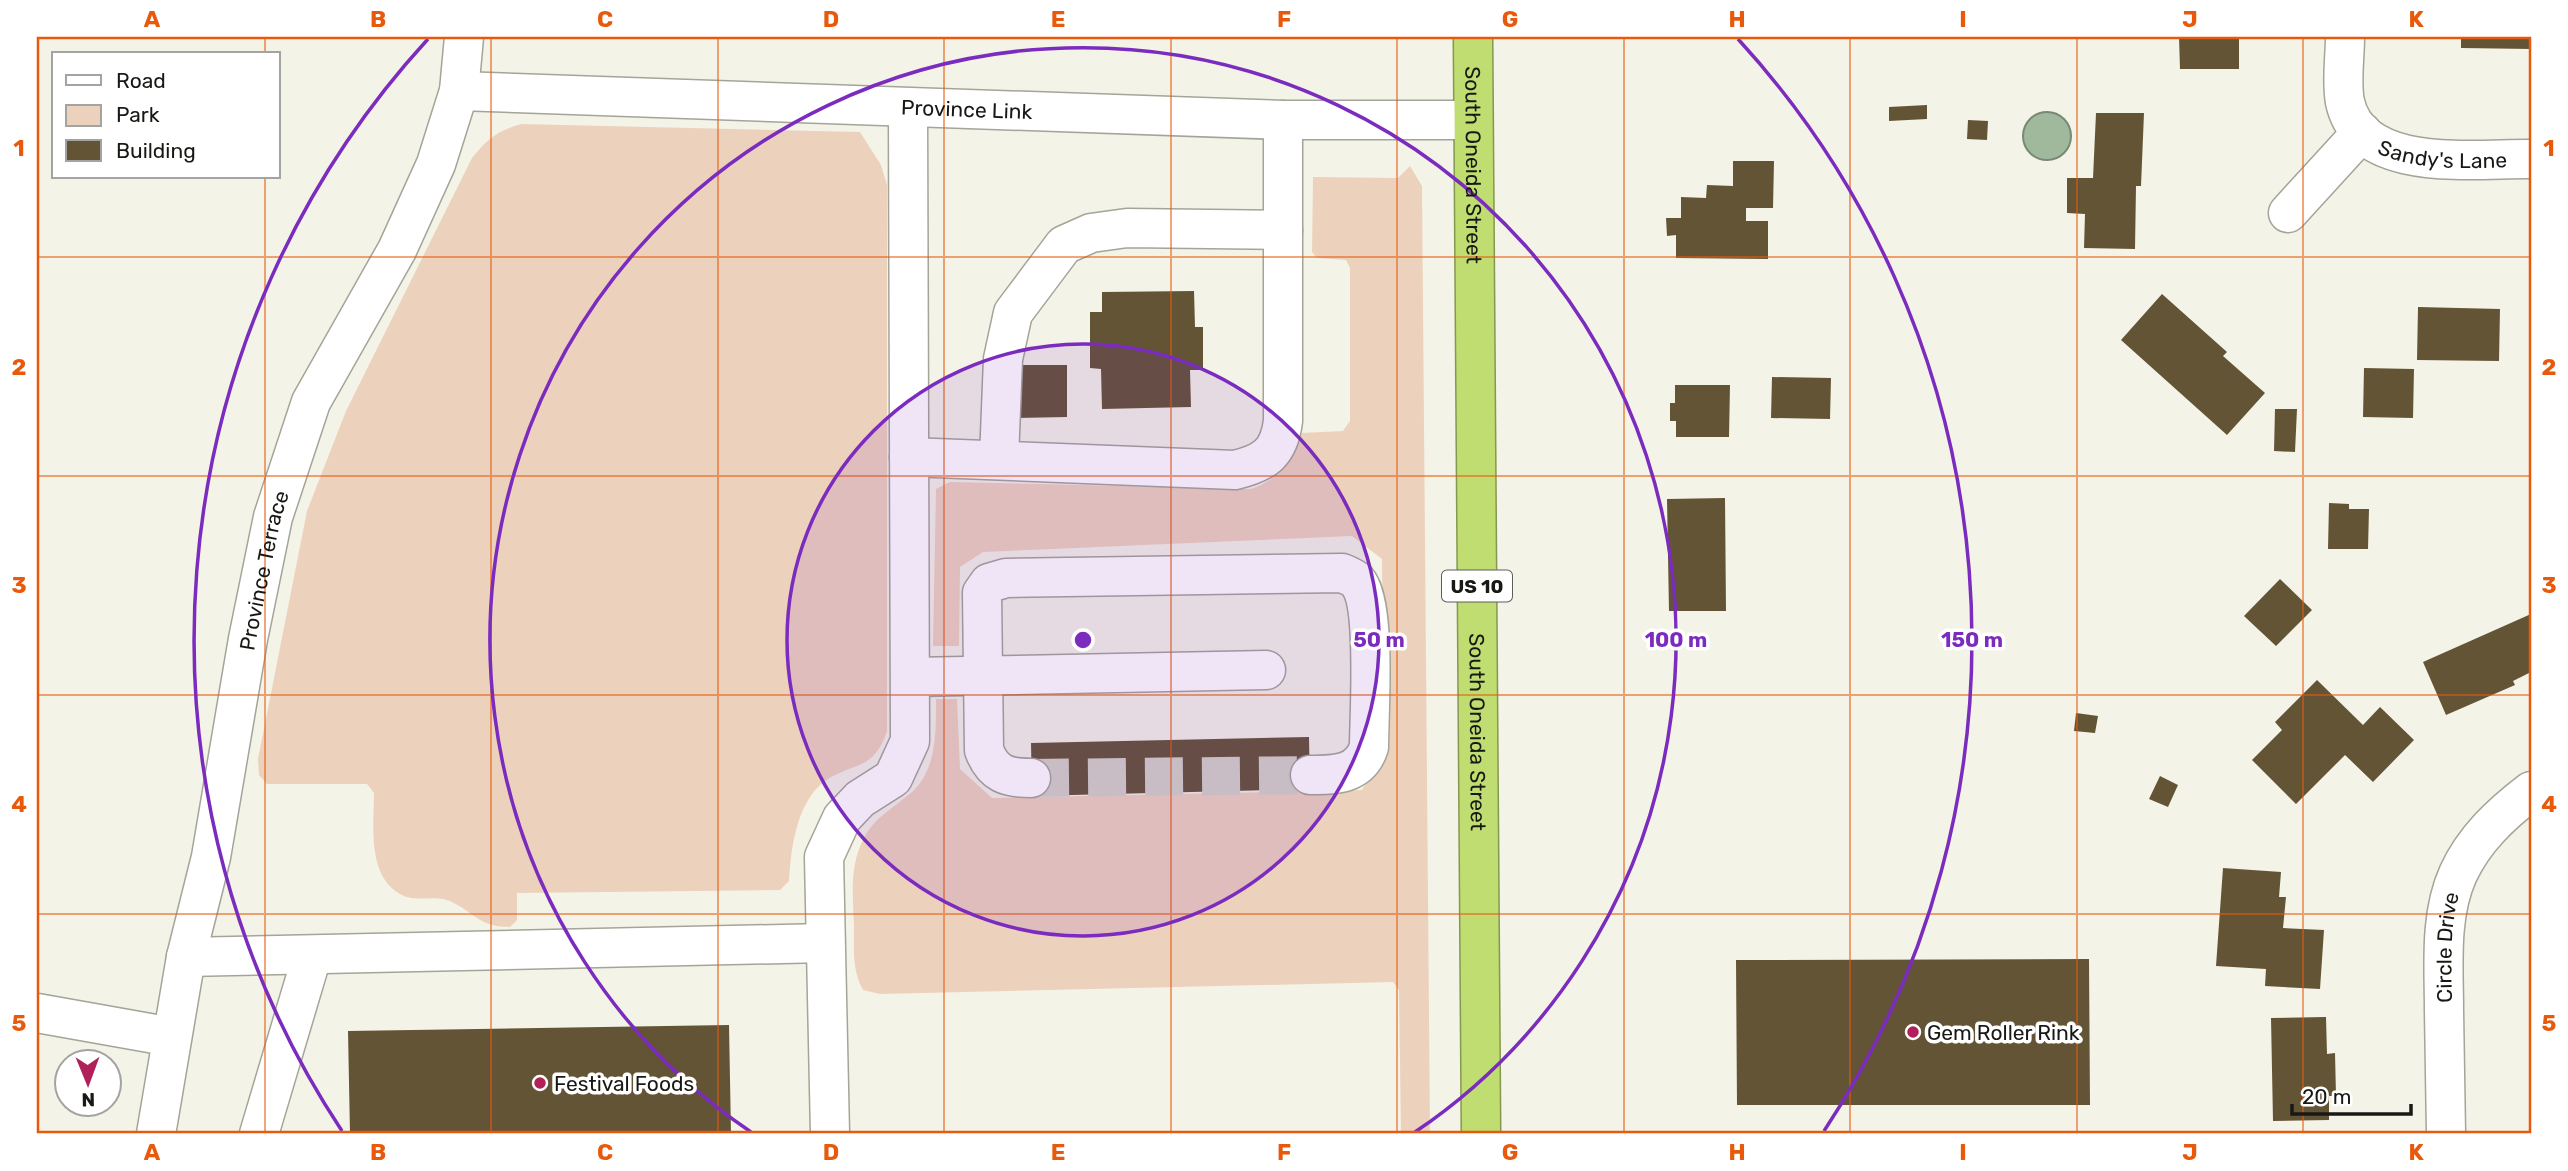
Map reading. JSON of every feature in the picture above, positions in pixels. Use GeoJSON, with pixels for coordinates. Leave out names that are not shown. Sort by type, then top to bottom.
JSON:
{"type":"FeatureCollection","features":[{"type":"Feature","properties":{"kind":"highway","name":"South Oneida Street"},"geometry":{"type":"LineString","coordinates":[[1473,37],[1481,1134]]}},
{"type":"Feature","properties":{"kind":"street","name":"Province Terrace"},"geometry":{"type":"LineString","coordinates":[[156,1134],[186,957],[211,857],[252,615],[273,517],[311,402],[397,250],[436,164],[459,91],[464,37]]}},
{"type":"Feature","properties":{"kind":"street"},"geometry":{"type":"LineString","coordinates":[[2288,213],[2362,132],[2352,120],[2345,101],[2345,37]]}},
{"type":"Feature","properties":{"kind":"street","name":"Province Link"},"geometry":{"type":"LineString","coordinates":[[459,91],[908,109],[1283,120],[1473,120]]}},
{"type":"Feature","properties":{"kind":"street"},"geometry":{"type":"LineString","coordinates":[[830,1134],[823,877],[827,848],[842,818],[860,799],[893,778],[911,741],[908,109]]}},
{"type":"Feature","properties":{"kind":"street"},"geometry":{"type":"LineString","coordinates":[[909,457],[1235,470],[1254,466],[1272,456],[1281,439],[1283,422],[1283,120]]}},
{"type":"Feature","properties":{"kind":"street","name":"Sandy's Lane"},"geometry":{"type":"LineString","coordinates":[[2362,132],[2385,149],[2408,157],[2531,159]]}},
{"type":"Feature","properties":{"kind":"street"},"geometry":{"type":"LineString","coordinates":[[999,459],[1003,359],[1013,313],[1064,245],[1091,233],[1127,228],[1283,230]]}},
{"type":"Feature","properties":{"kind":"street"},"geometry":{"type":"LineString","coordinates":[[1031,778],[1006,776],[989,765],[984,750],[982,593],[989,583],[1006,578],[1342,573],[1356,580],[1364,595],[1369,617],[1369,747],[1364,761],[1354,769],[1336,775],[1310,775]]}},
{"type":"Feature","properties":{"kind":"street"},"geometry":{"type":"LineString","coordinates":[[911,677],[1266,670]]}},
{"type":"Feature","properties":{"kind":"street","name":"Circle Drive"},"geometry":{"type":"LineString","coordinates":[[2445,1134],[2443,940],[2448,908],[2457,875],[2478,841],[2503,813],[2531,791]]}},
{"type":"Feature","properties":{"kind":"street"},"geometry":{"type":"LineString","coordinates":[[186,957],[825,943]]}},
{"type":"Feature","properties":{"kind":"street"},"geometry":{"type":"LineString","coordinates":[[260,1134],[312,956]]}},
{"type":"Feature","properties":{"kind":"street"},"geometry":{"type":"LineString","coordinates":[[37,1013],[172,1037]]}},
{"type":"Feature","properties":{"kind":"green space"},"geometry":{"type":"Polygon","coordinates":[[[522,124],[860,132],[881,165],[887,185],[887,731],[872,757],[831,777],[810,796],[794,838],[789,881],[780,890],[517,893],[517,920],[510,927],[492,925],[446,900],[410,898],[392,888],[383,877],[378,864],[373,835],[374,793],[367,784],[267,784],[259,775],[258,759],[307,511],[346,411],[472,158],[494,136],[522,124]]]}},
{"type":"Feature","properties":{"kind":"green space"},"geometry":{"type":"Polygon","coordinates":[[[1410,166],[1422,186],[1430,1134],[1401,1134],[1399,990],[1393,982],[880,994],[863,990],[855,967],[854,951],[853,881],[856,859],[868,831],[886,812],[914,790],[927,771],[934,748],[936,699],[957,699],[960,769],[992,798],[1362,790],[1383,756],[1382,559],[1352,536],[983,552],[960,567],[959,646],[933,646],[936,489],[950,482],[1251,489],[1269,480],[1283,468],[1302,433],[1343,431],[1350,421],[1350,268],[1346,260],[1317,258],[1312,252],[1313,177],[1398,178],[1410,166]]]}},
{"type":"Feature","properties":{"kind":"shaded area"},"geometry":{"type":"Polygon","coordinates":[[[2047,112],[2064,119],[2071,136],[2064,153],[2047,160],[2030,153],[2023,136],[2030,119],[2047,112]]]}},
{"type":"Feature","properties":{"kind":"building"},"geometry":{"type":"Polygon","coordinates":[[[2179,37],[2239,37],[2239,69],[2180,69],[2179,37]]]}},
{"type":"Feature","properties":{"kind":"building"},"geometry":{"type":"Polygon","coordinates":[[[2461,37],[2531,37],[2531,49],[2461,48],[2461,37]]]}},
{"type":"Feature","properties":{"kind":"building"},"geometry":{"type":"Polygon","coordinates":[[[1927,105],[1927,119],[1889,121],[1889,107],[1927,105]]]}},
{"type":"Feature","properties":{"kind":"building"},"geometry":{"type":"Polygon","coordinates":[[[2096,113],[2144,113],[2141,186],[2136,186],[2135,249],[2084,248],[2085,214],[2067,213],[2067,178],[2093,178],[2096,113]]]}},
{"type":"Feature","properties":{"kind":"building"},"geometry":{"type":"Polygon","coordinates":[[[1968,120],[1988,121],[1987,140],[1967,139],[1968,120]]]}},
{"type":"Feature","properties":{"kind":"building"},"geometry":{"type":"Polygon","coordinates":[[[1733,161],[1774,161],[1773,208],[1746,208],[1746,221],[1768,221],[1768,259],[1676,258],[1676,235],[1667,236],[1666,218],[1681,218],[1681,197],[1706,198],[1707,185],[1733,186],[1733,161]]]}},
{"type":"Feature","properties":{"kind":"building"},"geometry":{"type":"Polygon","coordinates":[[[1194,291],[1195,327],[1203,327],[1203,370],[1190,370],[1191,407],[1102,409],[1101,369],[1090,368],[1090,312],[1102,312],[1102,292],[1194,291]]]}},
{"type":"Feature","properties":{"kind":"building"},"geometry":{"type":"Polygon","coordinates":[[[2162,294],[2227,352],[2223,356],[2265,393],[2227,435],[2121,340],[2162,294]]]}},
{"type":"Feature","properties":{"kind":"building"},"geometry":{"type":"Polygon","coordinates":[[[2418,307],[2500,309],[2499,361],[2417,360],[2418,307]]]}},
{"type":"Feature","properties":{"kind":"building"},"geometry":{"type":"Polygon","coordinates":[[[1012,365],[1067,365],[1067,417],[1012,418],[1012,365]]]}},
{"type":"Feature","properties":{"kind":"building"},"geometry":{"type":"Polygon","coordinates":[[[2364,368],[2414,369],[2413,418],[2363,417],[2364,368]]]}},
{"type":"Feature","properties":{"kind":"building"},"geometry":{"type":"Polygon","coordinates":[[[1772,377],[1831,378],[1830,419],[1771,418],[1772,377]]]}},
{"type":"Feature","properties":{"kind":"building"},"geometry":{"type":"Polygon","coordinates":[[[1675,385],[1730,385],[1729,437],[1676,437],[1676,421],[1670,421],[1670,403],[1675,403],[1675,385]]]}},
{"type":"Feature","properties":{"kind":"building"},"geometry":{"type":"Polygon","coordinates":[[[2275,409],[2297,409],[2295,452],[2274,451],[2275,409]]]}},
{"type":"Feature","properties":{"kind":"building"},"geometry":{"type":"Polygon","coordinates":[[[1725,498],[1726,611],[1669,611],[1667,499],[1725,498]]]}},
{"type":"Feature","properties":{"kind":"building"},"geometry":{"type":"Polygon","coordinates":[[[2329,503],[2349,504],[2349,509],[2369,509],[2368,549],[2328,549],[2329,503]]]}},
{"type":"Feature","properties":{"kind":"building"},"geometry":{"type":"Polygon","coordinates":[[[2280,579],[2312,610],[2276,646],[2244,616],[2280,579]]]}},
{"type":"Feature","properties":{"kind":"building"},"geometry":{"type":"Polygon","coordinates":[[[2531,614],[2531,672],[2513,681],[2515,685],[2446,715],[2423,662],[2531,614]]]}},
{"type":"Feature","properties":{"kind":"building"},"geometry":{"type":"Polygon","coordinates":[[[2317,680],[2363,725],[2380,707],[2414,740],[2373,782],[2345,755],[2296,804],[2252,760],[2282,730],[2275,722],[2317,680]]]}},
{"type":"Feature","properties":{"kind":"building"},"geometry":{"type":"Polygon","coordinates":[[[2076,713],[2098,716],[2095,733],[2074,731],[2076,713]]]}},
{"type":"Feature","properties":{"kind":"building"},"geometry":{"type":"Polygon","coordinates":[[[1309,737],[1310,789],[1032,796],[1031,743],[1309,737]]]}},
{"type":"Feature","properties":{"kind":"building"},"geometry":{"type":"Polygon","coordinates":[[[2160,776],[2178,785],[2168,807],[2149,799],[2160,776]]]}},
{"type":"Feature","properties":{"kind":"building"},"geometry":{"type":"Polygon","coordinates":[[[2223,868],[2281,872],[2279,897],[2286,897],[2283,928],[2324,930],[2320,989],[2265,986],[2266,969],[2216,966],[2223,868]]]}},
{"type":"Feature","properties":{"kind":"building","name":"Gem Roller Rink"},"geometry":{"type":"Polygon","coordinates":[[[2089,959],[2090,1105],[1737,1105],[1736,960],[2089,959]]]}},
{"type":"Feature","properties":{"kind":"building"},"geometry":{"type":"Polygon","coordinates":[[[2326,1017],[2327,1054],[2335,1053],[2336,1096],[2329,1096],[2329,1120],[2273,1121],[2271,1018],[2326,1017]]]}},
{"type":"Feature","properties":{"kind":"building","name":"Festival Foods"},"geometry":{"type":"Polygon","coordinates":[[[729,1025],[731,1134],[350,1134],[348,1031],[729,1025]]]}},
{"type":"Feature","properties":{"kind":"tunnel"},"geometry":{"type":"LineString","coordinates":[[1031,778],[1310,775]]}},
{"type":"Feature","properties":{"kind":"place","name":"Gem Roller Rink"},"geometry":{"type":"Point","coordinates":[1913,1032]}},
{"type":"Feature","properties":{"kind":"place","name":"Festival Foods"},"geometry":{"type":"Point","coordinates":[540,1083]}}]}
